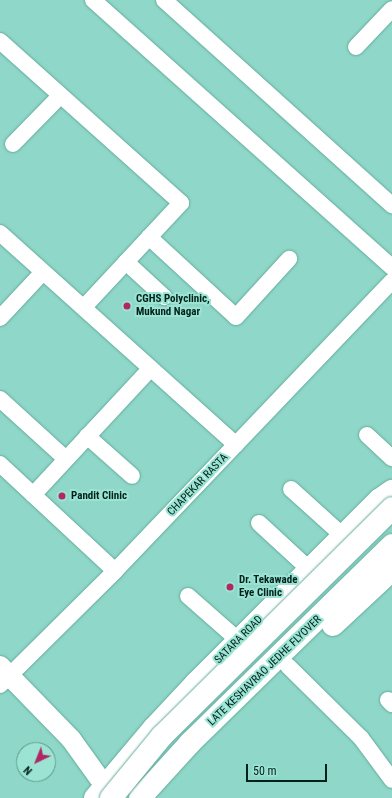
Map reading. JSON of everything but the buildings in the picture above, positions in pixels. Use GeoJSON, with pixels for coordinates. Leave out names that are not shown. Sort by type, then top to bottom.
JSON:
{"type":"FeatureCollection","features":[{"type":"Feature","properties":{"kind":"highway","name":"SATARA ROAD"},"geometry":{"type":"LineString","coordinates":[[102,791],[154,728],[238,640],[380,500],[392,491]]}},
{"type":"Feature","properties":{"kind":"highway"},"geometry":{"type":"LineString","coordinates":[[102,791],[162,736],[392,508]]}},
{"type":"Feature","properties":{"kind":"highway","name":"LATE KESHAVRAO JEDHE FLYOVER"},"geometry":{"type":"LineString","coordinates":[[140,798],[190,743],[358,581],[392,545]]}},
{"type":"Feature","properties":{"kind":"highway"},"geometry":{"type":"LineString","coordinates":[[159,798],[196,755],[288,666],[392,570]]}},
{"type":"Feature","properties":{"kind":"main road"},"geometry":{"type":"LineString","coordinates":[[4,675],[71,740],[102,791],[125,798]]}},
{"type":"Feature","properties":{"kind":"street"},"geometry":{"type":"LineString","coordinates":[[93,0],[392,267]]}},
{"type":"Feature","properties":{"kind":"street"},"geometry":{"type":"LineString","coordinates":[[164,0],[392,205]]}},
{"type":"Feature","properties":{"kind":"street"},"geometry":{"type":"LineString","coordinates":[[386,0],[392,5]]}},
{"type":"Feature","properties":{"kind":"street"},"geometry":{"type":"LineString","coordinates":[[356,47],[392,9]]}},
{"type":"Feature","properties":{"kind":"street"},"geometry":{"type":"LineString","coordinates":[[0,41],[181,203],[84,307]]}},
{"type":"Feature","properties":{"kind":"street"},"geometry":{"type":"LineString","coordinates":[[13,144],[60,96]]}},
{"type":"Feature","properties":{"kind":"street"},"geometry":{"type":"LineString","coordinates":[[0,233],[236,445]]}},
{"type":"Feature","properties":{"kind":"street"},"geometry":{"type":"LineString","coordinates":[[149,238],[236,317],[289,259]]}},
{"type":"Feature","properties":{"kind":"street"},"geometry":{"type":"LineString","coordinates":[[126,262],[164,297]]}},
{"type":"Feature","properties":{"kind":"street"},"geometry":{"type":"LineString","coordinates":[[0,318],[43,272]]}},
{"type":"Feature","properties":{"kind":"street","name":"CHAPEKAR RASTA"},"geometry":{"type":"LineString","coordinates":[[4,675],[115,571],[392,281]]}},
{"type":"Feature","properties":{"kind":"street"},"geometry":{"type":"LineString","coordinates":[[34,495],[66,458],[151,368]]}},
{"type":"Feature","properties":{"kind":"street"},"geometry":{"type":"LineString","coordinates":[[0,399],[66,458]]}},
{"type":"Feature","properties":{"kind":"street"},"geometry":{"type":"LineString","coordinates":[[367,435],[392,458]]}},
{"type":"Feature","properties":{"kind":"street"},"geometry":{"type":"LineString","coordinates":[[87,436],[132,476]]}},
{"type":"Feature","properties":{"kind":"street"},"geometry":{"type":"LineString","coordinates":[[0,464],[115,571]]}},
{"type":"Feature","properties":{"kind":"street"},"geometry":{"type":"LineString","coordinates":[[291,489],[343,536]]}},
{"type":"Feature","properties":{"kind":"street"},"geometry":{"type":"LineString","coordinates":[[259,523],[309,569]]}},
{"type":"Feature","properties":{"kind":"street"},"geometry":{"type":"LineString","coordinates":[[188,596],[238,640]]}},
{"type":"Feature","properties":{"kind":"street"},"geometry":{"type":"LineString","coordinates":[[288,666],[361,738],[392,780]]}},
{"type":"Feature","properties":{"kind":"place","name":"CGHS Polyclinic, Mukund Nagar"},"geometry":{"type":"Point","coordinates":[127,306]}},
{"type":"Feature","properties":{"kind":"place","name":"Pandit Clinic"},"geometry":{"type":"Point","coordinates":[62,496]}},
{"type":"Feature","properties":{"kind":"place","name":"Dr. Tekawade Eye Clinic"},"geometry":{"type":"Point","coordinates":[230,587]}}]}
